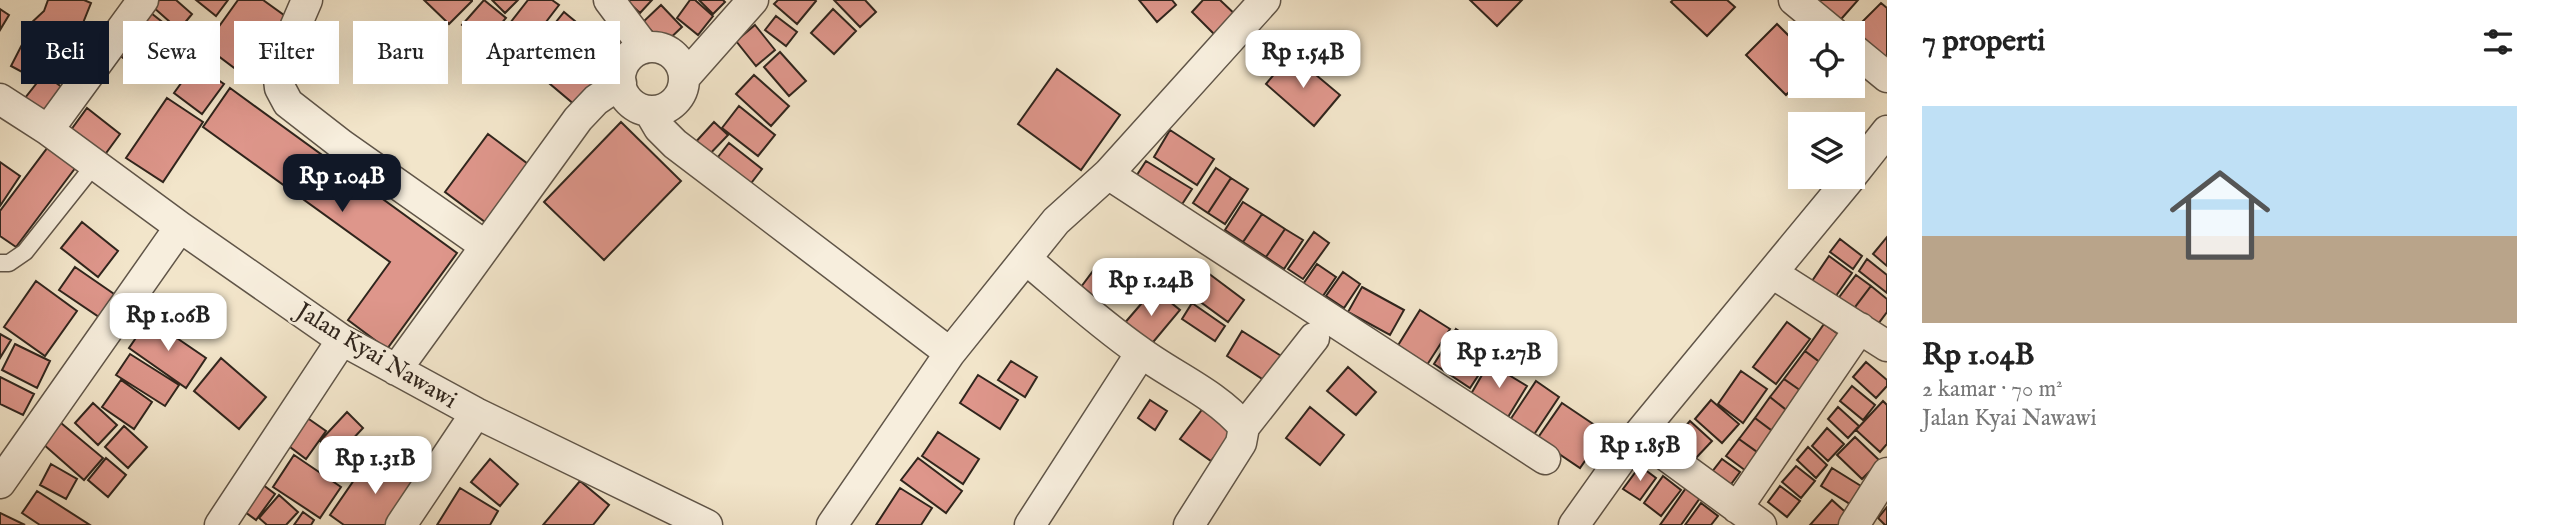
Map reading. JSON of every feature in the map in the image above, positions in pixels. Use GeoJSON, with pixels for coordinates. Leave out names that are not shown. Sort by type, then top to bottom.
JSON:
{"type":"FeatureCollection","features":[{"type":"Feature","properties":{"kind":"street"},"geometry":{"type":"LineString","coordinates":[[48,130],[143,0]]}},
{"type":"Feature","properties":{"kind":"street"},"geometry":{"type":"LineString","coordinates":[[307,0],[278,71],[280,89],[288,103],[342,145],[484,245]]}},
{"type":"Feature","properties":{"kind":"street"},"geometry":{"type":"LineString","coordinates":[[609,0],[645,48]]}},
{"type":"Feature","properties":{"kind":"street"},"geometry":{"type":"LineString","coordinates":[[684,78],[753,0]]}},
{"type":"Feature","properties":{"kind":"street"},"geometry":{"type":"LineString","coordinates":[[832,525],[950,353],[1056,221],[1108,174],[1265,0]]}},
{"type":"Feature","properties":{"kind":"street"},"geometry":{"type":"LineString","coordinates":[[1794,0],[1819,21]]}},
{"type":"Feature","properties":{"kind":"street"},"geometry":{"type":"LineString","coordinates":[[649,111],[668,107],[677,99],[684,78],[676,57],[668,50],[656,47],[634,52],[621,72],[624,94],[631,103],[649,111],[659,128],[675,144],[950,353]]}},
{"type":"Feature","properties":{"kind":"street"},"geometry":{"type":"LineString","coordinates":[[1865,59],[1887,77]]}},
{"type":"Feature","properties":{"kind":"street"},"geometry":{"type":"LineString","coordinates":[[396,370],[484,245],[578,119],[596,100],[621,83]]}},
{"type":"Feature","properties":{"kind":"street","name":"Jalan Kyai Nawawi"},"geometry":{"type":"LineString","coordinates":[[0,99],[48,130],[180,227],[342,340],[476,413],[702,524]]}},
{"type":"Feature","properties":{"kind":"street"},"geometry":{"type":"LineString","coordinates":[[1865,169],[1887,131]]}},
{"type":"Feature","properties":{"kind":"street"},"geometry":{"type":"LineString","coordinates":[[1108,174],[1545,459]]}},
{"type":"Feature","properties":{"kind":"street"},"geometry":{"type":"LineString","coordinates":[[1574,525],[1638,435],[1772,273],[1847,189]]}},
{"type":"Feature","properties":{"kind":"street"},"geometry":{"type":"LineString","coordinates":[[0,483],[180,227]]}},
{"type":"Feature","properties":{"kind":"street"},"geometry":{"type":"LineString","coordinates":[[1026,259],[1100,322],[1141,353],[1176,373],[1231,412],[1244,427]]}},
{"type":"Feature","properties":{"kind":"street"},"geometry":{"type":"LineString","coordinates":[[1772,273],[1887,346]]}},
{"type":"Feature","properties":{"kind":"street"},"geometry":{"type":"LineString","coordinates":[[1737,508],[1860,328]]}},
{"type":"Feature","properties":{"kind":"street"},"geometry":{"type":"LineString","coordinates":[[1189,525],[1241,443],[1244,427],[1314,338]]}},
{"type":"Feature","properties":{"kind":"street"},"geometry":{"type":"LineString","coordinates":[[220,525],[342,340]]}},
{"type":"Feature","properties":{"kind":"street"},"geometry":{"type":"LineString","coordinates":[[1030,525],[1141,353]]}},
{"type":"Feature","properties":{"kind":"street"},"geometry":{"type":"LineString","coordinates":[[401,525],[476,413]]}},
{"type":"Feature","properties":{"kind":"street"},"geometry":{"type":"LineString","coordinates":[[1638,435],[1762,525]]}},
{"type":"Feature","properties":{"kind":"street"},"geometry":{"type":"LineString","coordinates":[[1854,525],[1887,473]]}},
{"type":"Feature","properties":{"kind":"lane"},"geometry":{"type":"LineString","coordinates":[[0,263],[9,263],[25,252],[95,164]]}},
{"type":"Feature","properties":{"kind":"building"},"geometry":{"type":"Polygon","coordinates":[[[48,0],[84,0],[91,3],[84,21],[33,21],[44,11],[48,0]]]}},
{"type":"Feature","properties":{"kind":"building"},"geometry":{"type":"Polygon","coordinates":[[[159,0],[176,0],[192,14],[186,21],[169,21],[153,7],[159,0]]]}},
{"type":"Feature","properties":{"kind":"building"},"geometry":{"type":"Polygon","coordinates":[[[196,0],[228,0],[216,16],[196,0]]]}},
{"type":"Feature","properties":{"kind":"building"},"geometry":{"type":"Polygon","coordinates":[[[238,0],[263,0],[288,18],[286,21],[234,21],[234,68],[220,57],[220,25],[238,0]]]}},
{"type":"Feature","properties":{"kind":"building"},"geometry":{"type":"Polygon","coordinates":[[[424,0],[472,0],[449,24],[424,0]]]}},
{"type":"Feature","properties":{"kind":"building"},"geometry":{"type":"Polygon","coordinates":[[[484,0],[506,18],[503,21],[466,21],[484,0]]]}},
{"type":"Feature","properties":{"kind":"building"},"geometry":{"type":"Polygon","coordinates":[[[492,0],[518,0],[505,13],[492,0]]]}},
{"type":"Feature","properties":{"kind":"building"},"geometry":{"type":"Polygon","coordinates":[[[528,0],[552,0],[559,5],[547,21],[512,21],[528,0]]]}},
{"type":"Feature","properties":{"kind":"building"},"geometry":{"type":"Polygon","coordinates":[[[626,0],[652,0],[640,13],[626,0]]]}},
{"type":"Feature","properties":{"kind":"building"},"geometry":{"type":"Polygon","coordinates":[[[690,0],[695,0],[713,16],[698,35],[677,18],[690,0]]]}},
{"type":"Feature","properties":{"kind":"building"},"geometry":{"type":"Polygon","coordinates":[[[699,0],[723,0],[725,2],[713,14],[699,0]]]}},
{"type":"Feature","properties":{"kind":"building"},"geometry":{"type":"Polygon","coordinates":[[[778,0],[816,1],[797,24],[774,4],[778,0]]]}},
{"type":"Feature","properties":{"kind":"building"},"geometry":{"type":"Polygon","coordinates":[[[834,0],[865,0],[876,12],[860,27],[834,0]]]}},
{"type":"Feature","properties":{"kind":"building"},"geometry":{"type":"Polygon","coordinates":[[[1139,0],[1172,0],[1176,5],[1157,22],[1139,0]]]}},
{"type":"Feature","properties":{"kind":"building"},"geometry":{"type":"Polygon","coordinates":[[[1203,0],[1220,0],[1239,18],[1219,39],[1192,12],[1203,0]]]}},
{"type":"Feature","properties":{"kind":"building"},"geometry":{"type":"Polygon","coordinates":[[[1470,0],[1522,0],[1497,26],[1470,0]]]}},
{"type":"Feature","properties":{"kind":"building"},"geometry":{"type":"Polygon","coordinates":[[[1727,0],[1735,7],[1707,36],[1671,2],[1727,0]]]}},
{"type":"Feature","properties":{"kind":"building"},"geometry":{"type":"Polygon","coordinates":[[[1806,0],[1858,0],[1839,21],[1829,21],[1806,0]]]}},
{"type":"Feature","properties":{"kind":"building"},"geometry":{"type":"Polygon","coordinates":[[[1881,3],[1887,8],[1887,71],[1865,48],[1863,21],[1881,3]]]}},
{"type":"Feature","properties":{"kind":"building"},"geometry":{"type":"Polygon","coordinates":[[[661,5],[682,27],[664,44],[643,22],[661,5]]]}},
{"type":"Feature","properties":{"kind":"building"},"geometry":{"type":"Polygon","coordinates":[[[0,9],[9,15],[0,30],[0,9]]]}},
{"type":"Feature","properties":{"kind":"building"},"geometry":{"type":"Polygon","coordinates":[[[833,9],[856,31],[834,54],[811,33],[833,9]]]}},
{"type":"Feature","properties":{"kind":"building"},"geometry":{"type":"Polygon","coordinates":[[[564,12],[575,21],[557,21],[564,12]]]}},
{"type":"Feature","properties":{"kind":"building"},"geometry":{"type":"Polygon","coordinates":[[[151,13],[161,21],[145,21],[151,13]]]}},
{"type":"Feature","properties":{"kind":"building"},"geometry":{"type":"Polygon","coordinates":[[[776,16],[797,32],[786,46],[765,30],[776,16]]]}},
{"type":"Feature","properties":{"kind":"building"},"geometry":{"type":"Polygon","coordinates":[[[1777,24],[1788,35],[1788,93],[1786,95],[1746,55],[1777,24]]]}},
{"type":"Feature","properties":{"kind":"building"},"geometry":{"type":"Polygon","coordinates":[[[755,25],[775,50],[756,66],[736,41],[755,25]]]}},
{"type":"Feature","properties":{"kind":"building"},"geometry":{"type":"Polygon","coordinates":[[[21,47],[21,71],[11,66],[21,47]]]}},
{"type":"Feature","properties":{"kind":"building"},"geometry":{"type":"Polygon","coordinates":[[[780,52],[806,81],[789,96],[764,67],[780,52]]]}},
{"type":"Feature","properties":{"kind":"building"},"geometry":{"type":"Polygon","coordinates":[[[1291,54],[1340,95],[1314,126],[1266,84],[1291,54]]]}},
{"type":"Feature","properties":{"kind":"building"},"geometry":{"type":"Polygon","coordinates":[[[1057,69],[1120,115],[1081,170],[1018,124],[1057,69]]]}},
{"type":"Feature","properties":{"kind":"building"},"geometry":{"type":"Polygon","coordinates":[[[754,75],[789,106],[771,126],[736,94],[754,75]]]}},
{"type":"Feature","properties":{"kind":"building"},"geometry":{"type":"Polygon","coordinates":[[[220,81],[224,84],[202,114],[174,93],[181,84],[220,84],[220,81]]]}},
{"type":"Feature","properties":{"kind":"building"},"geometry":{"type":"Polygon","coordinates":[[[36,84],[58,84],[63,88],[44,112],[25,98],[36,84]]]}},
{"type":"Feature","properties":{"kind":"building"},"geometry":{"type":"Polygon","coordinates":[[[550,84],[592,84],[575,105],[550,84]]]}},
{"type":"Feature","properties":{"kind":"building"},"geometry":{"type":"Polygon","coordinates":[[[230,88],[457,253],[387,349],[348,320],[390,262],[203,127],[230,88]]]}},
{"type":"Feature","properties":{"kind":"building"},"geometry":{"type":"Polygon","coordinates":[[[167,98],[203,122],[163,182],[126,158],[167,98]]]}},
{"type":"Feature","properties":{"kind":"building"},"geometry":{"type":"Polygon","coordinates":[[[739,106],[775,135],[758,156],[722,128],[739,106]]]}},
{"type":"Feature","properties":{"kind":"building"},"geometry":{"type":"Polygon","coordinates":[[[87,108],[120,134],[101,160],[68,134],[87,108]]]}},
{"type":"Feature","properties":{"kind":"building"},"geometry":{"type":"Polygon","coordinates":[[[621,122],[681,181],[604,260],[544,202],[621,122]]]}},
{"type":"Feature","properties":{"kind":"building"},"geometry":{"type":"Polygon","coordinates":[[[714,122],[728,135],[705,159],[692,146],[714,122]]]}},
{"type":"Feature","properties":{"kind":"building"},"geometry":{"type":"Polygon","coordinates":[[[1170,130],[1214,159],[1197,185],[1154,157],[1170,130]]]}},
{"type":"Feature","properties":{"kind":"building"},"geometry":{"type":"Polygon","coordinates":[[[488,134],[528,164],[485,222],[445,192],[488,134]]]}},
{"type":"Feature","properties":{"kind":"building"},"geometry":{"type":"Polygon","coordinates":[[[51,143],[79,163],[16,247],[0,236],[0,211],[51,143]]]}},
{"type":"Feature","properties":{"kind":"building"},"geometry":{"type":"Polygon","coordinates":[[[729,143],[762,169],[745,191],[711,166],[729,143]]]}},
{"type":"Feature","properties":{"kind":"building"},"geometry":{"type":"Polygon","coordinates":[[[1146,161],[1192,189],[1177,212],[1131,184],[1146,161]]]}},
{"type":"Feature","properties":{"kind":"building"},"geometry":{"type":"Polygon","coordinates":[[[0,162],[20,176],[0,206],[0,162]]]}},
{"type":"Feature","properties":{"kind":"building"},"geometry":{"type":"Polygon","coordinates":[[[1216,168],[1231,178],[1208,213],[1193,203],[1216,168]]]}},
{"type":"Feature","properties":{"kind":"building"},"geometry":{"type":"Polygon","coordinates":[[[1231,178],[1248,189],[1225,224],[1208,213],[1231,178]]]}},
{"type":"Feature","properties":{"kind":"building"},"geometry":{"type":"Polygon","coordinates":[[[1243,202],[1262,214],[1243,242],[1225,230],[1243,202]]]}},
{"type":"Feature","properties":{"kind":"building"},"geometry":{"type":"Polygon","coordinates":[[[1262,214],[1285,229],[1266,257],[1243,242],[1262,214]]]}},
{"type":"Feature","properties":{"kind":"building"},"geometry":{"type":"Polygon","coordinates":[[[82,222],[118,251],[98,277],[61,248],[82,222]]]}},
{"type":"Feature","properties":{"kind":"building"},"geometry":{"type":"Polygon","coordinates":[[[1285,229],[1303,240],[1284,269],[1266,257],[1285,229]]]}},
{"type":"Feature","properties":{"kind":"building"},"geometry":{"type":"Polygon","coordinates":[[[1314,232],[1329,243],[1303,279],[1288,269],[1314,232]]]}},
{"type":"Feature","properties":{"kind":"building"},"geometry":{"type":"Polygon","coordinates":[[[1887,237],[1887,266],[1873,254],[1887,237]]]}},
{"type":"Feature","properties":{"kind":"building"},"geometry":{"type":"Polygon","coordinates":[[[1840,239],[1862,256],[1853,269],[1830,252],[1840,239]]]}},
{"type":"Feature","properties":{"kind":"building"},"geometry":{"type":"Polygon","coordinates":[[[1829,256],[1852,273],[1833,300],[1810,284],[1829,256]]]}},
{"type":"Feature","properties":{"kind":"building"},"geometry":{"type":"Polygon","coordinates":[[[1867,259],[1887,275],[1887,293],[1859,271],[1867,259]]]}},
{"type":"Feature","properties":{"kind":"building"},"geometry":{"type":"Polygon","coordinates":[[[1317,264],[1336,277],[1318,303],[1299,290],[1317,264]]]}},
{"type":"Feature","properties":{"kind":"building"},"geometry":{"type":"Polygon","coordinates":[[[75,267],[117,296],[102,319],[59,290],[75,267]]]}},
{"type":"Feature","properties":{"kind":"building"},"geometry":{"type":"Polygon","coordinates":[[[1200,267],[1244,300],[1228,322],[1184,290],[1200,267]]]}},
{"type":"Feature","properties":{"kind":"building"},"geometry":{"type":"Polygon","coordinates":[[[1093,271],[1112,286],[1100,301],[1081,287],[1093,271]]]}},
{"type":"Feature","properties":{"kind":"building"},"geometry":{"type":"Polygon","coordinates":[[[1343,272],[1360,284],[1344,308],[1326,296],[1343,272]]]}},
{"type":"Feature","properties":{"kind":"building"},"geometry":{"type":"Polygon","coordinates":[[[1856,275],[1871,286],[1852,311],[1837,300],[1856,275]]]}},
{"type":"Feature","properties":{"kind":"building"},"geometry":{"type":"Polygon","coordinates":[[[36,281],[77,311],[45,356],[4,327],[36,281]]]}},
{"type":"Feature","properties":{"kind":"building"},"geometry":{"type":"Polygon","coordinates":[[[1871,286],[1887,299],[1887,312],[1875,328],[1852,311],[1871,286]]]}},
{"type":"Feature","properties":{"kind":"building"},"geometry":{"type":"Polygon","coordinates":[[[1362,287],[1404,310],[1390,335],[1348,312],[1362,287]]]}},
{"type":"Feature","properties":{"kind":"building"},"geometry":{"type":"Polygon","coordinates":[[[1154,289],[1180,310],[1149,347],[1123,325],[1154,289]]]}},
{"type":"Feature","properties":{"kind":"building"},"geometry":{"type":"Polygon","coordinates":[[[1192,303],[1225,326],[1215,341],[1182,319],[1192,303]]]}},
{"type":"Feature","properties":{"kind":"building"},"geometry":{"type":"Polygon","coordinates":[[[1420,310],[1450,329],[1427,365],[1397,347],[1420,310]]]}},
{"type":"Feature","properties":{"kind":"building"},"geometry":{"type":"Polygon","coordinates":[[[149,319],[206,358],[186,388],[129,348],[149,319]]]}},
{"type":"Feature","properties":{"kind":"building"},"geometry":{"type":"Polygon","coordinates":[[[1787,322],[1810,339],[1776,384],[1753,367],[1787,322]]]}},
{"type":"Feature","properties":{"kind":"building"},"geometry":{"type":"Polygon","coordinates":[[[1824,324],[1845,339],[1825,366],[1805,351],[1824,324]]]}},
{"type":"Feature","properties":{"kind":"building"},"geometry":{"type":"Polygon","coordinates":[[[1456,329],[1493,353],[1470,388],[1434,364],[1456,329]]]}},
{"type":"Feature","properties":{"kind":"building"},"geometry":{"type":"Polygon","coordinates":[[[1242,331],[1286,359],[1270,384],[1227,356],[1242,331]]]}},
{"type":"Feature","properties":{"kind":"building"},"geometry":{"type":"Polygon","coordinates":[[[0,334],[11,340],[0,358],[0,334]]]}},
{"type":"Feature","properties":{"kind":"building"},"geometry":{"type":"Polygon","coordinates":[[[15,344],[50,361],[37,388],[2,370],[15,344]]]}},
{"type":"Feature","properties":{"kind":"building"},"geometry":{"type":"Polygon","coordinates":[[[1805,351],[1825,366],[1804,393],[1784,379],[1805,351]]]}},
{"type":"Feature","properties":{"kind":"building"},"geometry":{"type":"Polygon","coordinates":[[[130,354],[179,385],[165,406],[116,375],[130,354]]]}},
{"type":"Feature","properties":{"kind":"building"},"geometry":{"type":"Polygon","coordinates":[[[221,358],[266,397],[239,429],[194,391],[221,358]]]}},
{"type":"Feature","properties":{"kind":"building"},"geometry":{"type":"Polygon","coordinates":[[[1011,361],[1037,377],[1025,397],[998,380],[1011,361]]]}},
{"type":"Feature","properties":{"kind":"building"},"geometry":{"type":"Polygon","coordinates":[[[1866,362],[1887,380],[1887,386],[1876,398],[1853,377],[1866,362]]]}},
{"type":"Feature","properties":{"kind":"building"},"geometry":{"type":"Polygon","coordinates":[[[1489,363],[1527,386],[1508,417],[1471,394],[1489,363]]]}},
{"type":"Feature","properties":{"kind":"building"},"geometry":{"type":"Polygon","coordinates":[[[1348,367],[1376,392],[1356,415],[1327,391],[1348,367]]]}},
{"type":"Feature","properties":{"kind":"building"},"geometry":{"type":"Polygon","coordinates":[[[1741,371],[1767,389],[1743,423],[1718,404],[1741,371]]]}},
{"type":"Feature","properties":{"kind":"building"},"geometry":{"type":"Polygon","coordinates":[[[978,375],[1018,400],[1000,429],[960,403],[978,375]]]}},
{"type":"Feature","properties":{"kind":"building"},"geometry":{"type":"Polygon","coordinates":[[[0,377],[34,394],[23,415],[0,404],[0,377]]]}},
{"type":"Feature","properties":{"kind":"building"},"geometry":{"type":"Polygon","coordinates":[[[1784,379],[1804,393],[1790,413],[1770,397],[1784,379]]]}},
{"type":"Feature","properties":{"kind":"building"},"geometry":{"type":"Polygon","coordinates":[[[121,380],[152,402],[134,429],[102,407],[121,380]]]}},
{"type":"Feature","properties":{"kind":"building"},"geometry":{"type":"Polygon","coordinates":[[[1536,381],[1559,397],[1527,445],[1504,429],[1536,381]]]}},
{"type":"Feature","properties":{"kind":"building"},"geometry":{"type":"Polygon","coordinates":[[[1852,386],[1875,405],[1863,420],[1840,401],[1852,386]]]}},
{"type":"Feature","properties":{"kind":"building"},"geometry":{"type":"Polygon","coordinates":[[[1770,397],[1790,413],[1775,433],[1755,418],[1770,397]]]}},
{"type":"Feature","properties":{"kind":"building"},"geometry":{"type":"Polygon","coordinates":[[[1150,400],[1167,411],[1155,430],[1138,418],[1150,400]]]}},
{"type":"Feature","properties":{"kind":"building"},"geometry":{"type":"Polygon","coordinates":[[[1711,400],[1739,424],[1722,443],[1695,419],[1711,400]]]}},
{"type":"Feature","properties":{"kind":"building"},"geometry":{"type":"Polygon","coordinates":[[[1883,401],[1887,405],[1887,444],[1880,452],[1856,430],[1883,401]]]}},
{"type":"Feature","properties":{"kind":"building"},"geometry":{"type":"Polygon","coordinates":[[[93,403],[117,425],[98,445],[75,423],[93,403]]]}},
{"type":"Feature","properties":{"kind":"building"},"geometry":{"type":"Polygon","coordinates":[[[1562,403],[1605,432],[1580,468],[1537,439],[1562,403]]]}},
{"type":"Feature","properties":{"kind":"building"},"geometry":{"type":"Polygon","coordinates":[[[1204,407],[1234,430],[1211,461],[1180,439],[1204,407]]]}},
{"type":"Feature","properties":{"kind":"building"},"geometry":{"type":"Polygon","coordinates":[[[1310,407],[1344,435],[1320,465],[1286,438],[1310,407]]]}},
{"type":"Feature","properties":{"kind":"building"},"geometry":{"type":"Polygon","coordinates":[[[1838,407],[1859,426],[1848,438],[1828,419],[1838,407]]]}},
{"type":"Feature","properties":{"kind":"building"},"geometry":{"type":"Polygon","coordinates":[[[347,412],[363,428],[337,456],[320,441],[347,412]]]}},
{"type":"Feature","properties":{"kind":"building"},"geometry":{"type":"Polygon","coordinates":[[[306,417],[326,431],[306,459],[286,444],[306,417]]]}},
{"type":"Feature","properties":{"kind":"building"},"geometry":{"type":"Polygon","coordinates":[[[1755,418],[1775,433],[1760,454],[1739,439],[1755,418]]]}},
{"type":"Feature","properties":{"kind":"building"},"geometry":{"type":"Polygon","coordinates":[[[1690,421],[1712,441],[1695,459],[1674,439],[1690,421]]]}},
{"type":"Feature","properties":{"kind":"building"},"geometry":{"type":"Polygon","coordinates":[[[61,423],[103,458],[84,480],[43,444],[61,423]]]}},
{"type":"Feature","properties":{"kind":"building"},"geometry":{"type":"Polygon","coordinates":[[[124,426],[147,447],[128,468],[105,447],[124,426]]]}},
{"type":"Feature","properties":{"kind":"building"},"geometry":{"type":"Polygon","coordinates":[[[1827,428],[1844,444],[1828,461],[1812,446],[1827,428]]]}},
{"type":"Feature","properties":{"kind":"building"},"geometry":{"type":"Polygon","coordinates":[[[938,432],[979,459],[963,484],[922,456],[938,432]]]}},
{"type":"Feature","properties":{"kind":"building"},"geometry":{"type":"Polygon","coordinates":[[[1855,437],[1880,461],[1862,479],[1837,455],[1855,437]]]}},
{"type":"Feature","properties":{"kind":"building"},"geometry":{"type":"Polygon","coordinates":[[[1739,439],[1760,454],[1746,471],[1726,456],[1739,439]]]}},
{"type":"Feature","properties":{"kind":"building"},"geometry":{"type":"Polygon","coordinates":[[[1808,447],[1827,465],[1816,478],[1797,460],[1808,447]]]}},
{"type":"Feature","properties":{"kind":"building"},"geometry":{"type":"Polygon","coordinates":[[[372,454],[419,487],[391,525],[344,525],[330,515],[372,454]]]}},
{"type":"Feature","properties":{"kind":"building"},"geometry":{"type":"Polygon","coordinates":[[[294,455],[341,487],[320,518],[273,487],[294,455]]]}},
{"type":"Feature","properties":{"kind":"building"},"geometry":{"type":"Polygon","coordinates":[[[106,458],[126,475],[108,497],[88,480],[106,458]]]}},
{"type":"Feature","properties":{"kind":"building"},"geometry":{"type":"Polygon","coordinates":[[[918,458],[962,491],[946,513],[901,480],[918,458]]]}},
{"type":"Feature","properties":{"kind":"building"},"geometry":{"type":"Polygon","coordinates":[[[490,459],[518,484],[500,506],[471,482],[490,459]]]}},
{"type":"Feature","properties":{"kind":"building"},"geometry":{"type":"Polygon","coordinates":[[[1722,459],[1740,472],[1726,491],[1708,477],[1722,459]]]}},
{"type":"Feature","properties":{"kind":"building"},"geometry":{"type":"Polygon","coordinates":[[[51,464],[77,479],[66,499],[40,485],[51,464]]]}},
{"type":"Feature","properties":{"kind":"building"},"geometry":{"type":"Polygon","coordinates":[[[1640,466],[1656,478],[1640,500],[1623,489],[1640,466]]]}},
{"type":"Feature","properties":{"kind":"building"},"geometry":{"type":"Polygon","coordinates":[[[1796,466],[1815,481],[1801,498],[1782,482],[1796,466]]]}},
{"type":"Feature","properties":{"kind":"building"},"geometry":{"type":"Polygon","coordinates":[[[1832,468],[1861,486],[1850,504],[1821,486],[1832,468]]]}},
{"type":"Feature","properties":{"kind":"building"},"geometry":{"type":"Polygon","coordinates":[[[1663,476],[1681,490],[1661,516],[1644,503],[1663,476]]]}},
{"type":"Feature","properties":{"kind":"building"},"geometry":{"type":"Polygon","coordinates":[[[258,481],[275,494],[256,520],[238,507],[258,481]]]}},
{"type":"Feature","properties":{"kind":"building"},"geometry":{"type":"Polygon","coordinates":[[[580,481],[609,505],[593,525],[543,525],[580,481]]]}},
{"type":"Feature","properties":{"kind":"building"},"geometry":{"type":"Polygon","coordinates":[[[1780,486],[1800,501],[1787,517],[1768,502],[1780,486]]]}},
{"type":"Feature","properties":{"kind":"building"},"geometry":{"type":"Polygon","coordinates":[[[460,488],[498,511],[490,525],[437,525],[460,488]]]}},
{"type":"Feature","properties":{"kind":"building"},"geometry":{"type":"Polygon","coordinates":[[[900,488],[932,508],[921,525],[876,525],[900,488]]]}},
{"type":"Feature","properties":{"kind":"building"},"geometry":{"type":"Polygon","coordinates":[[[1686,488],[1700,498],[1681,525],[1660,525],[1686,488]]]}},
{"type":"Feature","properties":{"kind":"building"},"geometry":{"type":"Polygon","coordinates":[[[37,491],[90,525],[40,525],[22,513],[37,491]]]}},
{"type":"Feature","properties":{"kind":"building"},"geometry":{"type":"Polygon","coordinates":[[[279,495],[298,512],[286,525],[267,525],[259,518],[279,495]]]}},
{"type":"Feature","properties":{"kind":"building"},"geometry":{"type":"Polygon","coordinates":[[[1832,500],[1852,518],[1845,525],[1810,525],[1832,500]]]}},
{"type":"Feature","properties":{"kind":"building"},"geometry":{"type":"Polygon","coordinates":[[[1701,503],[1718,516],[1711,525],[1685,525],[1701,503]]]}},
{"type":"Feature","properties":{"kind":"building"},"geometry":{"type":"Polygon","coordinates":[[[1887,507],[1887,525],[1885,525],[1878,518],[1887,507]]]}},
{"type":"Feature","properties":{"kind":"building"},"geometry":{"type":"Polygon","coordinates":[[[303,512],[314,520],[311,525],[294,525],[303,512]]]}},
{"type":"Feature","properties":{"kind":"building"},"geometry":{"type":"Polygon","coordinates":[[[0,513],[25,525],[0,525],[0,513]]]}}]}
